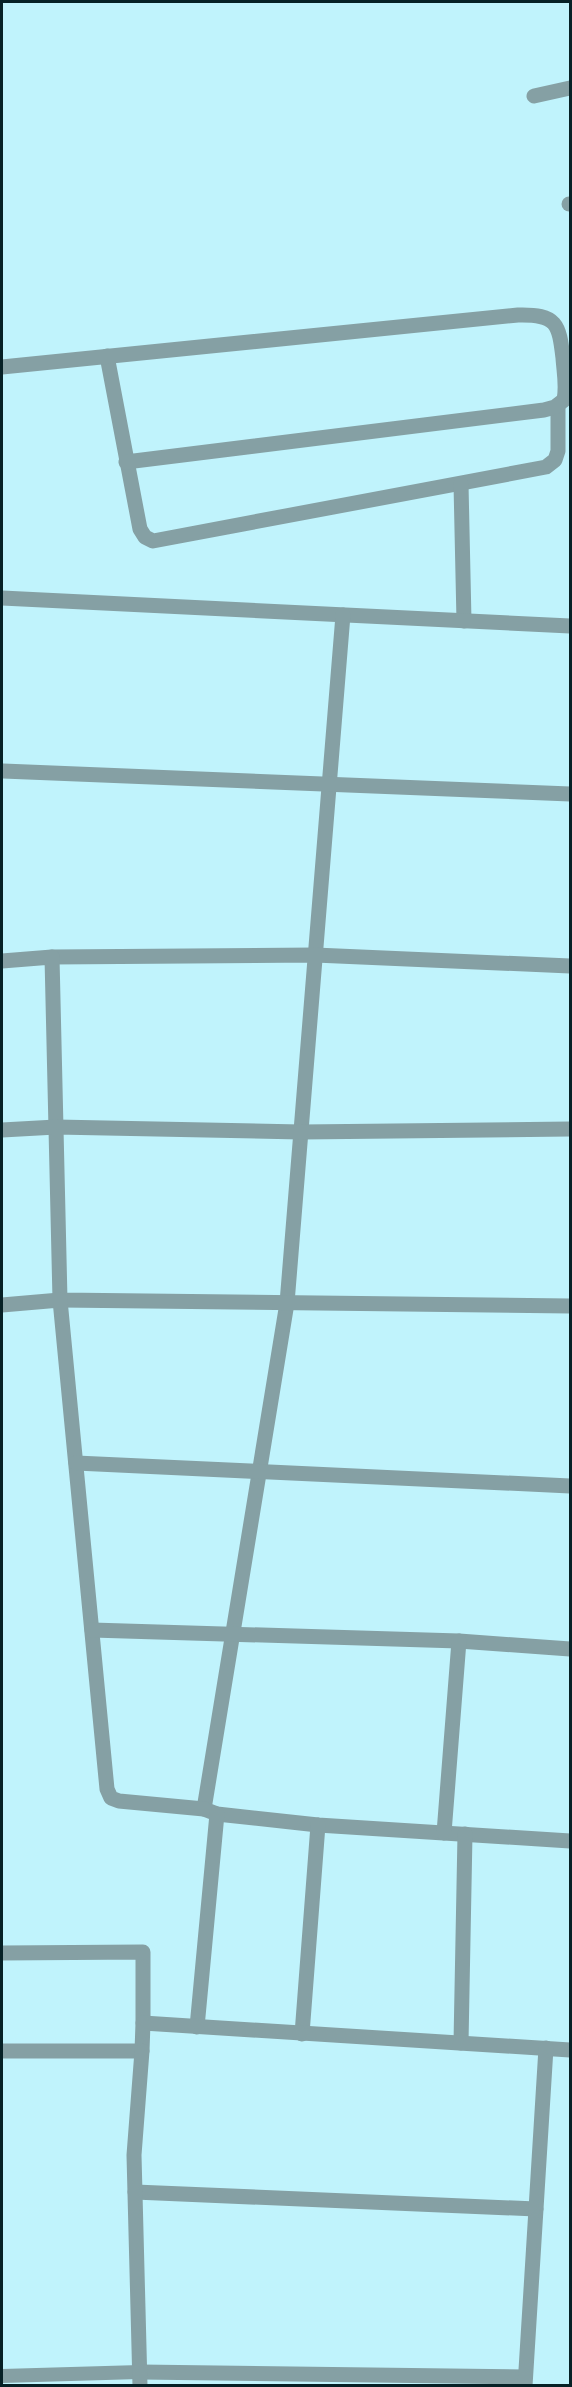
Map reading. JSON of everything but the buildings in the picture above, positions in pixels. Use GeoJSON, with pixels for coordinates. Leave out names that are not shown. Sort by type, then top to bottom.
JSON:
{"type":"FeatureCollection","features":[{"type":"Feature","properties":{"kind":"street"},"geometry":{"type":"LineString","coordinates":[[534,96],[570,88]]}},
{"type":"Feature","properties":{"kind":"street"},"geometry":{"type":"LineString","coordinates":[[2,367],[532,314],[548,318],[565,336],[566,389],[564,400],[544,411],[126,462]]}},
{"type":"Feature","properties":{"kind":"street"},"geometry":{"type":"LineString","coordinates":[[106,356],[140,529],[145,537],[153,541],[546,467],[555,460],[558,451],[558,405]]}},
{"type":"Feature","properties":{"kind":"street"},"geometry":{"type":"LineString","coordinates":[[461,484],[464,621]]}},
{"type":"Feature","properties":{"kind":"street"},"geometry":{"type":"LineString","coordinates":[[2,598],[570,626]]}},
{"type":"Feature","properties":{"kind":"street"},"geometry":{"type":"LineString","coordinates":[[197,2027],[211,1812],[234,1635],[287,1302],[343,615]]}},
{"type":"Feature","properties":{"kind":"street"},"geometry":{"type":"LineString","coordinates":[[3,771],[570,794]]}},
{"type":"Feature","properties":{"kind":"street"},"geometry":{"type":"LineString","coordinates":[[2,962],[52,957],[315,954],[570,966]]}},
{"type":"Feature","properties":{"kind":"street"},"geometry":{"type":"LineString","coordinates":[[52,957],[60,1300],[107,1789],[111,1798],[119,1801],[318,1825],[570,1841]]}},
{"type":"Feature","properties":{"kind":"street"},"geometry":{"type":"LineString","coordinates":[[2,1130],[56,1127],[301,1132],[570,1129]]}},
{"type":"Feature","properties":{"kind":"street"},"geometry":{"type":"LineString","coordinates":[[2,1305],[60,1300],[570,1306]]}},
{"type":"Feature","properties":{"kind":"street"},"geometry":{"type":"LineString","coordinates":[[76,1463],[570,1486]]}},
{"type":"Feature","properties":{"kind":"street"},"geometry":{"type":"LineString","coordinates":[[92,1630],[459,1641],[570,1649]]}},
{"type":"Feature","properties":{"kind":"street"},"geometry":{"type":"LineString","coordinates":[[444,1833],[459,1641]]}},
{"type":"Feature","properties":{"kind":"street"},"geometry":{"type":"LineString","coordinates":[[302,2034],[318,1825]]}},
{"type":"Feature","properties":{"kind":"street"},"geometry":{"type":"LineString","coordinates":[[461,2043],[465,1834]]}},
{"type":"Feature","properties":{"kind":"street"},"geometry":{"type":"LineString","coordinates":[[2,1953],[143,1952],[143,2024],[136,2126],[135,2192],[140,2379],[525,2381],[546,2048]]}},
{"type":"Feature","properties":{"kind":"street"},"geometry":{"type":"LineString","coordinates":[[143,2024],[570,2050]]}},
{"type":"Feature","properties":{"kind":"street"},"geometry":{"type":"LineString","coordinates":[[2,2051],[142,2051]]}},
{"type":"Feature","properties":{"kind":"street"},"geometry":{"type":"LineString","coordinates":[[135,2192],[536,2209]]}},
{"type":"Feature","properties":{"kind":"lane"},"geometry":{"type":"LineString","coordinates":[[2,2376],[140,2379]]}}]}
